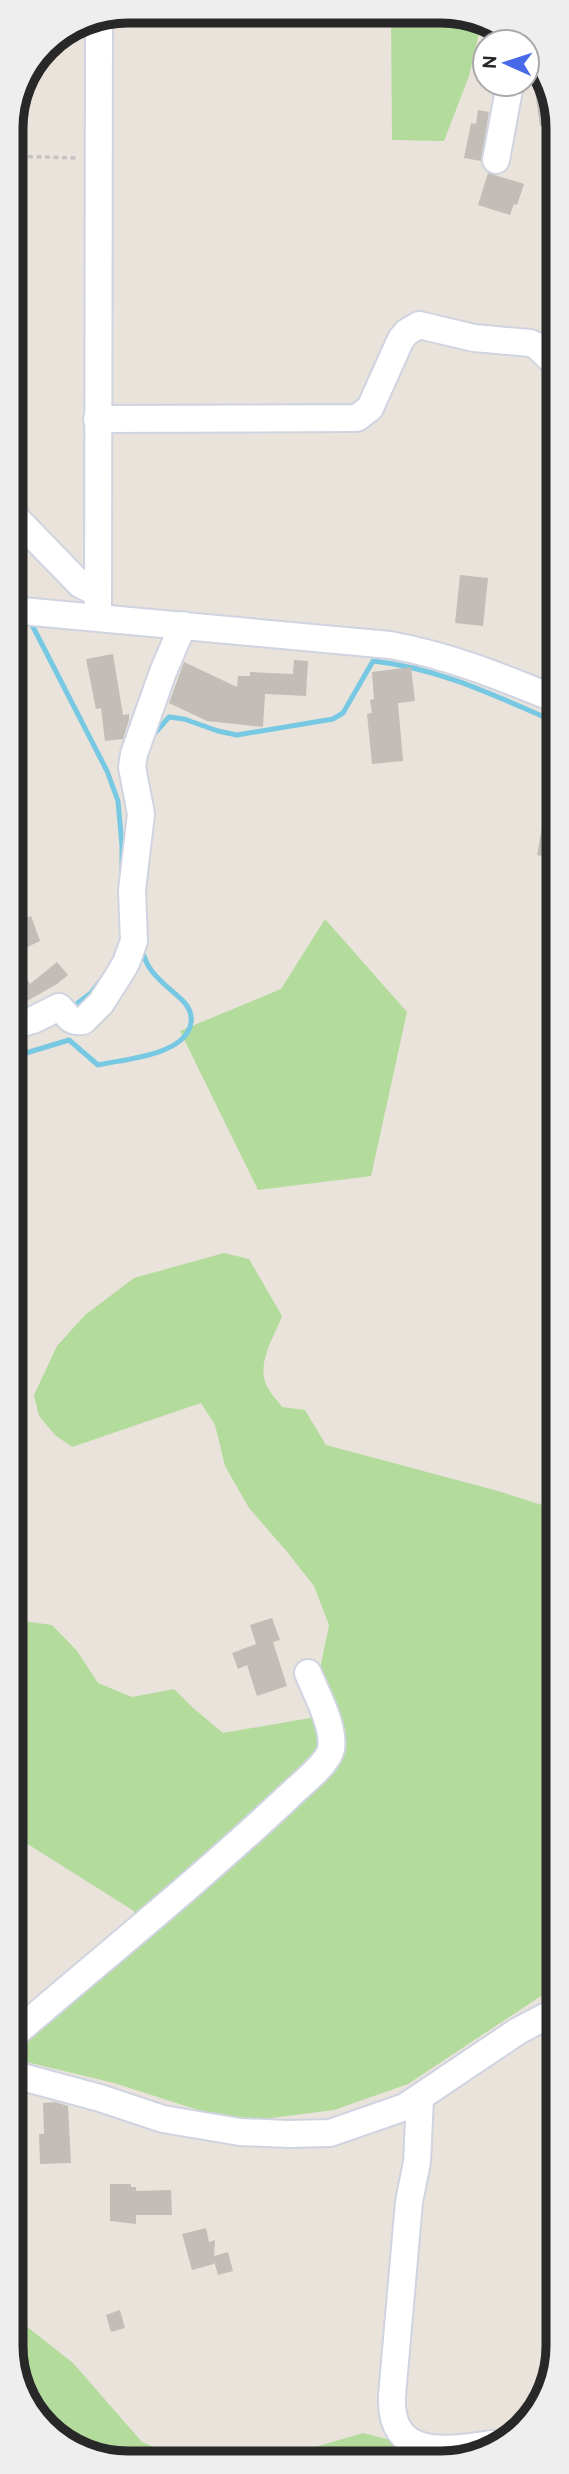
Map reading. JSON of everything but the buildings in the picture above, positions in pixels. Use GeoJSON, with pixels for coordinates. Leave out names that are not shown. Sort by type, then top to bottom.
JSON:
{"type":"FeatureCollection","features":[{"type":"Feature","properties":{"kind":"street"},"geometry":{"type":"LineString","coordinates":[[98,605],[99,27]]}},
{"type":"Feature","properties":{"kind":"street"},"geometry":{"type":"LineString","coordinates":[[496,160],[507,98]]}},
{"type":"Feature","properties":{"kind":"street"},"geometry":{"type":"LineString","coordinates":[[97,419],[357,418],[370,408],[401,339],[407,331],[419,325],[474,338],[530,343],[546,355]]}},
{"type":"Feature","properties":{"kind":"street"},"geometry":{"type":"LineString","coordinates":[[23,525],[98,605]]}},
{"type":"Feature","properties":{"kind":"street"},"geometry":{"type":"LineString","coordinates":[[23,609],[98,605],[183,625],[351,640],[418,650],[485,670],[546,695]]}},
{"type":"Feature","properties":{"kind":"street"},"geometry":{"type":"LineString","coordinates":[[23,1023],[59,1007],[68,1018],[83,1021],[100,1003],[126,963],[134,941],[132,890],[141,814],[132,775],[134,754],[183,625]]}},
{"type":"Feature","properties":{"kind":"street"},"geometry":{"type":"LineString","coordinates":[[23,2027],[262,1821],[329,1754],[331,1739],[326,1716],[308,1673]]}},
{"type":"Feature","properties":{"kind":"street"},"geometry":{"type":"LineString","coordinates":[[23,2077],[100,2098],[163,2119],[240,2132],[330,2133],[405,2107],[420,2099],[478,2056],[546,2016]]}},
{"type":"Feature","properties":{"kind":"street"},"geometry":{"type":"LineString","coordinates":[[420,2099],[417,2162],[409,2203],[392,2396],[393,2415],[400,2434],[425,2448],[477,2445]]}},
{"type":"Feature","properties":{"kind":"path"},"geometry":{"type":"LineString","coordinates":[[23,156],[98,158]]}},
{"type":"Feature","properties":{"kind":"green space"},"geometry":{"type":"Polygon","coordinates":[[[391,23],[442,23],[475,28],[471,28],[469,76],[444,141],[392,140],[391,23]]]}},
{"type":"Feature","properties":{"kind":"green space"},"geometry":{"type":"Polygon","coordinates":[[[325,919],[407,1012],[371,1176],[258,1190],[180,1031],[281,989],[325,919]]]}},
{"type":"Feature","properties":{"kind":"green space"},"geometry":{"type":"Polygon","coordinates":[[[224,1253],[249,1259],[282,1316],[265,1358],[264,1375],[267,1387],[282,1407],[305,1410],[326,1445],[546,1506],[546,1994],[408,2084],[334,2110],[249,2121],[214,2115],[114,2083],[23,2061],[23,2043],[133,1926],[134,1911],[23,1843],[23,1622],[52,1625],[77,1651],[98,1683],[132,1697],[174,1689],[223,1733],[310,1718],[329,1625],[314,1586],[249,1508],[225,1466],[215,1425],[201,1403],[72,1447],[55,1435],[39,1416],[34,1395],[57,1346],[85,1315],[134,1278],[224,1253]]]}},
{"type":"Feature","properties":{"kind":"green space"},"geometry":{"type":"Polygon","coordinates":[[[23,2324],[73,2363],[142,2442],[162,2451],[107,2449],[87,2443],[64,2430],[49,2416],[40,2405],[26,2374],[23,2324]]]}},
{"type":"Feature","properties":{"kind":"green space"},"geometry":{"type":"Polygon","coordinates":[[[363,2433],[433,2451],[297,2451],[363,2433]]]}},
{"type":"Feature","properties":{"kind":"waterway"},"geometry":{"type":"LineString","coordinates":[[29,619],[107,771],[118,801],[122,871]]}},
{"type":"Feature","properties":{"kind":"waterway"},"geometry":{"type":"LineString","coordinates":[[155,733],[169,717],[237,735],[333,719],[343,713],[373,661],[445,677],[546,718]]}},
{"type":"Feature","properties":{"kind":"waterway"},"geometry":{"type":"LineString","coordinates":[[23,1053],[69,1040],[98,1065],[150,1055],[184,1037],[190,1027],[190,1011],[153,972],[142,948]]}},
{"type":"Feature","properties":{"kind":"waterway"},"geometry":{"type":"LineString","coordinates":[[70,1009],[91,993],[101,980]]}}]}
